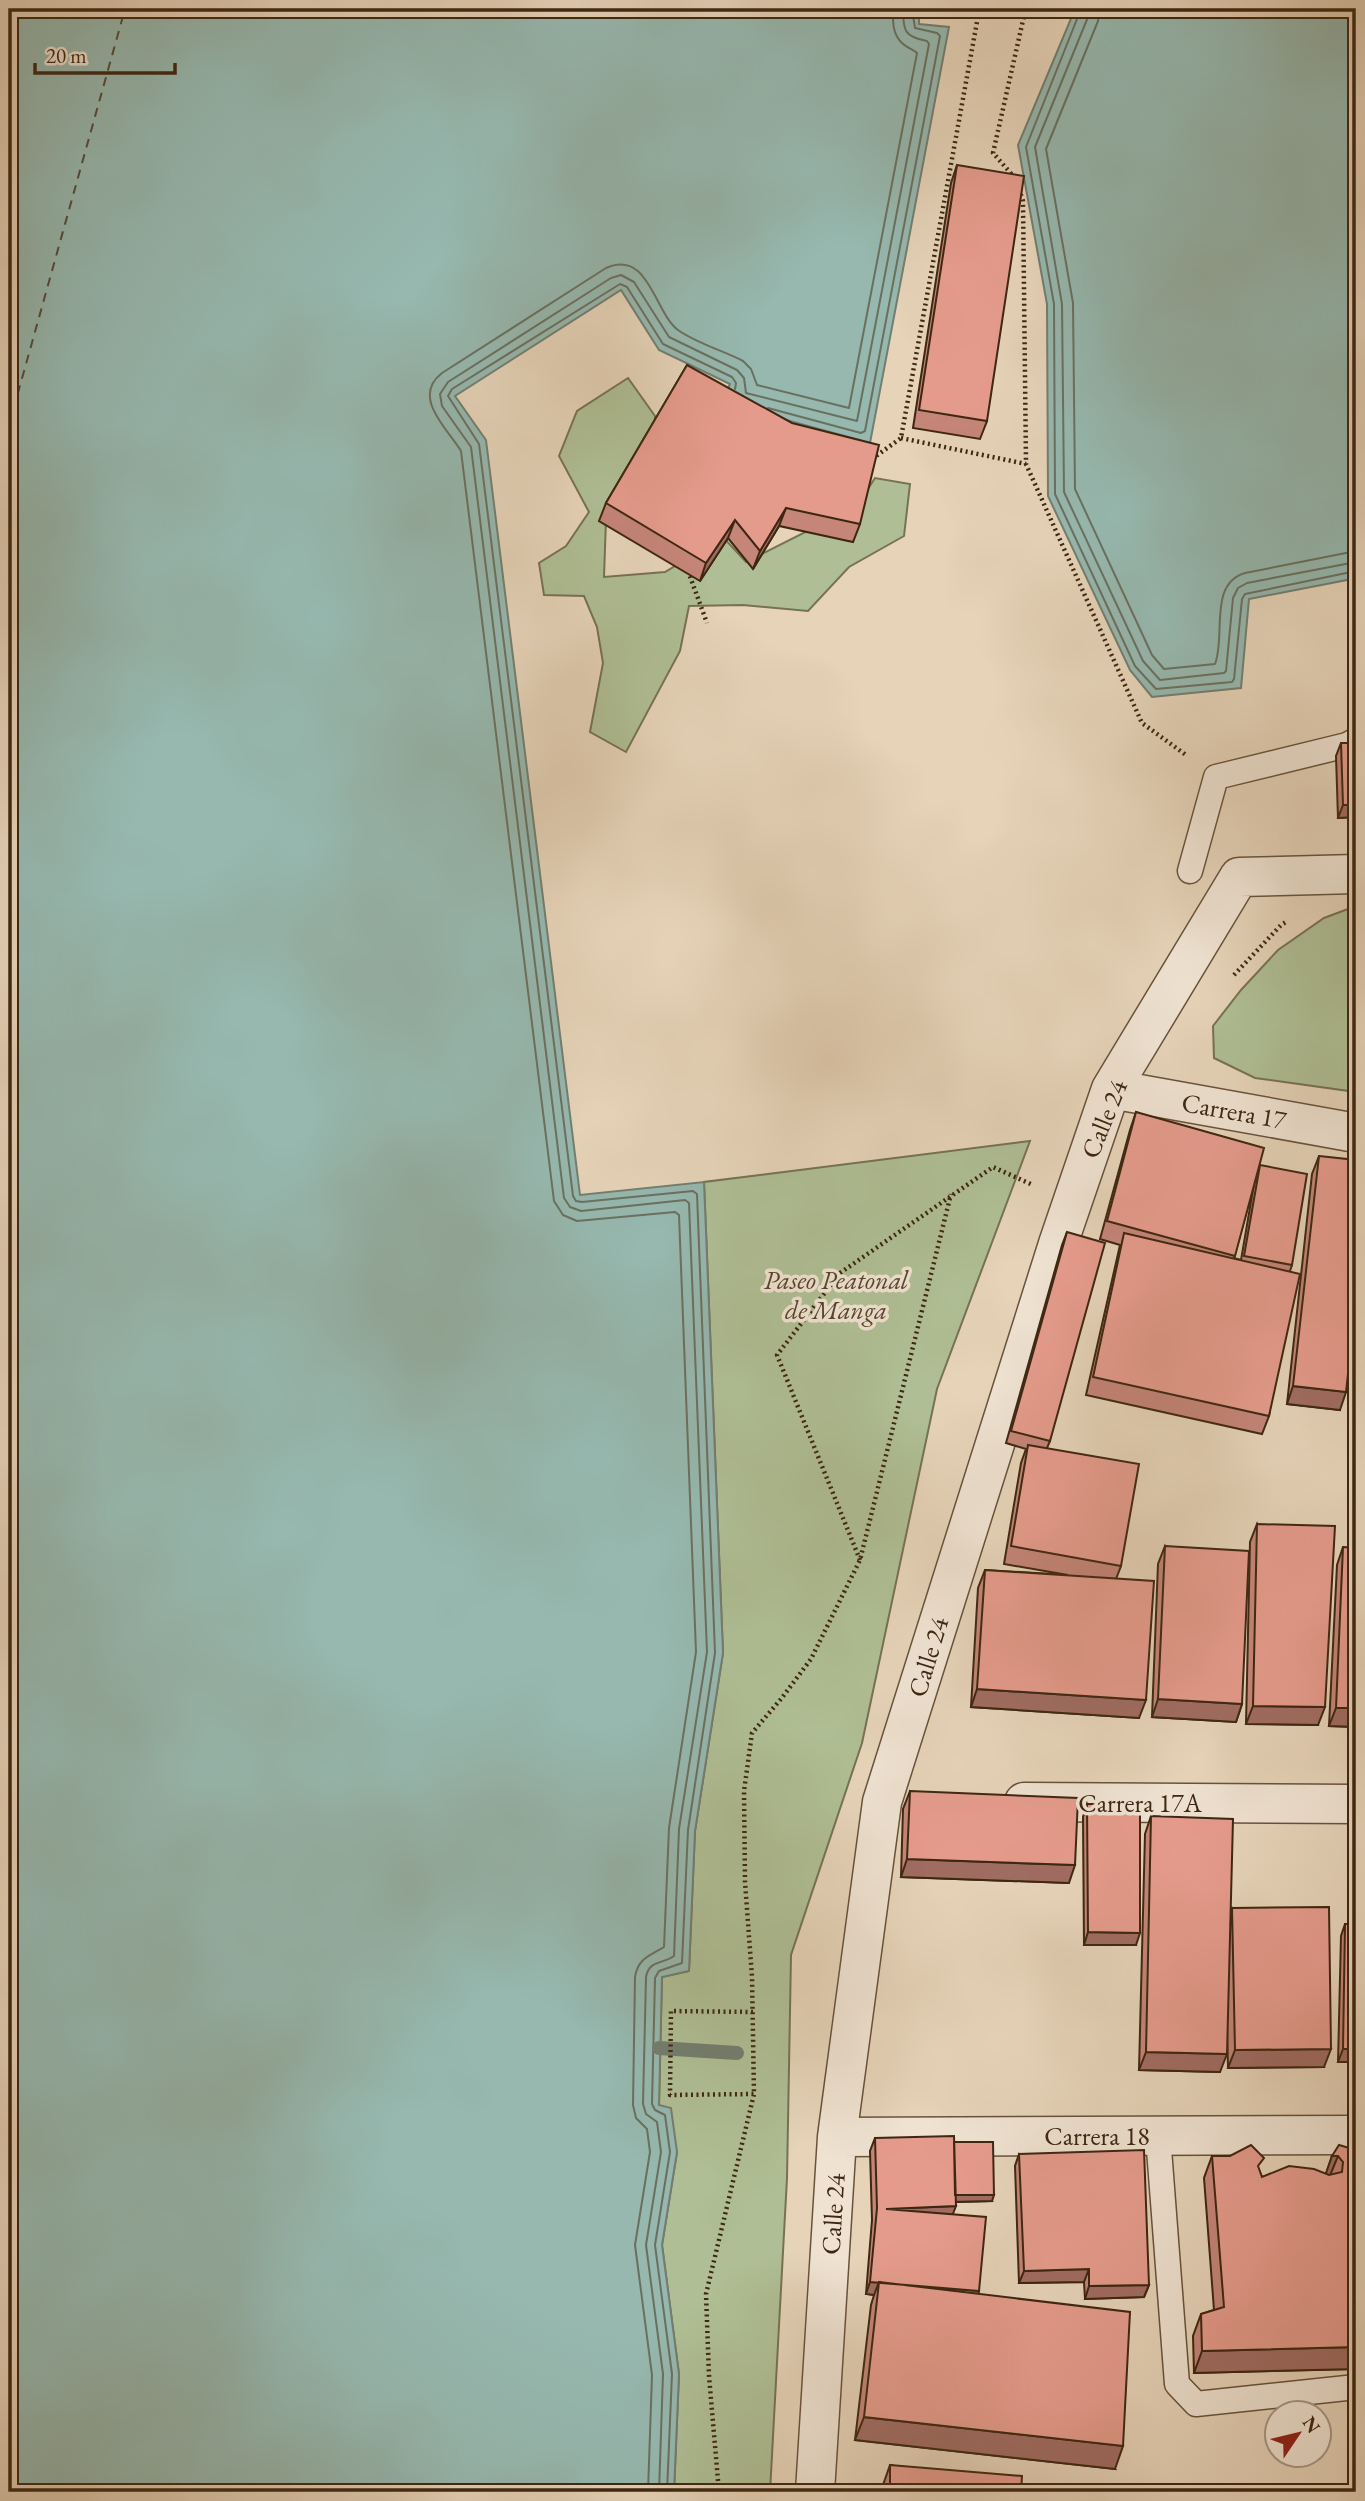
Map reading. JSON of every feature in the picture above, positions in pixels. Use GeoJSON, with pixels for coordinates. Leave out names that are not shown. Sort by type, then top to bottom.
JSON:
{"type":"FeatureCollection","features":[{"type":"Feature","properties":{"kind":"street","name":"Calle 24"},"geometry":{"type":"LineString","coordinates":[[815,2492],[837,2137],[882,1802],[1071,1205],[1111,1089],[1240,877],[1356,874]]}},
{"type":"Feature","properties":{"kind":"street","name":"Carrera 17"},"geometry":{"type":"LineString","coordinates":[[1111,1089],[1356,1133]]}},
{"type":"Feature","properties":{"kind":"street"},"geometry":{"type":"LineString","coordinates":[[882,1802],[924,1802]]}},
{"type":"Feature","properties":{"kind":"street","name":"Carrera 17A"},"geometry":{"type":"LineString","coordinates":[[994,1802],[1356,1804]]}},
{"type":"Feature","properties":{"kind":"street","name":"Carrera 18"},"geometry":{"type":"LineString","coordinates":[[837,2137],[1356,2135]]}},
{"type":"Feature","properties":{"kind":"lane"},"geometry":{"type":"LineString","coordinates":[[1190,871],[1216,777],[1347,745],[1356,740]]}},
{"type":"Feature","properties":{"kind":"lane"},"geometry":{"type":"LineString","coordinates":[[1158,2136],[1177,2384],[1196,2404],[1356,2386]]}},
{"type":"Feature","properties":{"kind":"path"},"geometry":{"type":"LineString","coordinates":[[867,462],[901,438],[979,11],[977,9]]}},
{"type":"Feature","properties":{"kind":"path"},"geometry":{"type":"LineString","coordinates":[[1024,16],[993,153],[1013,174],[1023,201],[1026,464],[1142,723],[1216,777]]}},
{"type":"Feature","properties":{"kind":"path"},"geometry":{"type":"LineString","coordinates":[[901,438],[1026,464]]}},
{"type":"Feature","properties":{"kind":"path"},"geometry":{"type":"LineString","coordinates":[[684,560],[707,623]]}},
{"type":"Feature","properties":{"kind":"path"},"geometry":{"type":"LineString","coordinates":[[1225,985],[1281,925],[1291,919]]}},
{"type":"Feature","properties":{"kind":"path"},"geometry":{"type":"LineString","coordinates":[[860,1560],[777,1355],[840,1273],[993,1167],[1071,1205]]}},
{"type":"Feature","properties":{"kind":"path"},"geometry":{"type":"LineString","coordinates":[[719,2492],[709,2376],[706,2294],[754,2094],[744,1804],[752,1733],[811,1659],[860,1560],[951,1194]]}},
{"type":"Feature","properties":{"kind":"path"},"geometry":{"type":"LineString","coordinates":[[753,2012],[671,2011],[670,2095],[754,2094]]}},
{"type":"Feature","properties":{"kind":"green space"},"geometry":{"type":"Polygon","coordinates":[[[628,378],[655,416],[653,466],[606,520],[604,577],[665,572],[723,537],[746,562],[857,506],[875,478],[910,484],[904,536],[849,567],[808,611],[743,605],[689,606],[680,651],[626,752],[590,732],[603,663],[597,627],[584,596],[544,595],[539,563],[566,546],[589,512],[559,456],[577,411],[628,378]]]}},
{"type":"Feature","properties":{"kind":"green space"},"geometry":{"type":"Polygon","coordinates":[[[1356,906],[1356,1092],[1255,1078],[1214,1058],[1213,1026],[1241,990],[1278,950],[1324,918],[1356,906]]]}},
{"type":"Feature","properties":{"kind":"green space","name":"Paseo Peatonal de Manga"},"geometry":{"type":"Polygon","coordinates":[[[1030,1141],[937,1389],[862,1743],[791,1955],[787,2178],[770,2492],[674,2492],[679,2374],[662,2245],[677,2152],[659,2105],[662,1977],[689,1971],[695,1831],[723,1653],[704,1182],[1030,1141]]]}},
{"type":"Feature","properties":{"kind":"water"},"geometry":{"type":"Polygon","coordinates":[[[9,9],[919,9],[919,24],[949,27],[870,443],[721,402],[730,384],[659,350],[621,290],[455,396],[486,440],[580,1195],[704,1182],[723,1653],[695,1831],[689,1971],[662,1977],[659,2105],[671,2108],[677,2152],[662,2245],[679,2374],[674,2492],[9,2492],[9,9]]]}},
{"type":"Feature","properties":{"kind":"water"},"geometry":{"type":"Polygon","coordinates":[[[1075,9],[1356,9],[1356,576],[1249,599],[1241,688],[1152,697],[1130,670],[1048,496],[1047,304],[1018,145],[1075,9]]]}},
{"type":"Feature","properties":{"kind":"building"},"geometry":{"type":"Polygon","coordinates":[[[957,165],[1024,176],[987,421],[919,410],[957,165]]]}},
{"type":"Feature","properties":{"kind":"building"},"geometry":{"type":"Polygon","coordinates":[[[687,365],[792,423],[879,445],[860,524],[786,508],[760,551],[735,520],[706,563],[606,503],[687,365]]]}},
{"type":"Feature","properties":{"kind":"building"},"geometry":{"type":"Polygon","coordinates":[[[1341,743],[1356,743],[1356,805],[1343,805],[1341,743]]]}},
{"type":"Feature","properties":{"kind":"building"},"geometry":{"type":"Polygon","coordinates":[[[1136,1112],[1264,1148],[1235,1256],[1107,1221],[1136,1112]]]}},
{"type":"Feature","properties":{"kind":"building"},"geometry":{"type":"Polygon","coordinates":[[[1319,1156],[1356,1160],[1356,1301],[1346,1392],[1293,1386],[1319,1156]]]}},
{"type":"Feature","properties":{"kind":"building"},"geometry":{"type":"Polygon","coordinates":[[[1260,1165],[1307,1174],[1292,1265],[1244,1256],[1260,1165]]]}},
{"type":"Feature","properties":{"kind":"building"},"geometry":{"type":"Polygon","coordinates":[[[1067,1232],[1105,1243],[1050,1441],[1011,1431],[1067,1232]]]}},
{"type":"Feature","properties":{"kind":"building"},"geometry":{"type":"Polygon","coordinates":[[[1124,1233],[1300,1274],[1269,1416],[1093,1377],[1124,1233]]]}},
{"type":"Feature","properties":{"kind":"building"},"geometry":{"type":"Polygon","coordinates":[[[1028,1445],[1139,1464],[1121,1566],[1011,1546],[1028,1445]]]}},
{"type":"Feature","properties":{"kind":"building"},"geometry":{"type":"Polygon","coordinates":[[[1257,1524],[1335,1526],[1325,1707],[1253,1706],[1257,1524]]]}},
{"type":"Feature","properties":{"kind":"building"},"geometry":{"type":"Polygon","coordinates":[[[1165,1546],[1249,1551],[1242,1704],[1158,1699],[1165,1546]]]}},
{"type":"Feature","properties":{"kind":"building"},"geometry":{"type":"Polygon","coordinates":[[[1343,1547],[1356,1548],[1356,1708],[1336,1708],[1343,1547]]]}},
{"type":"Feature","properties":{"kind":"building"},"geometry":{"type":"Polygon","coordinates":[[[985,1570],[1154,1581],[1146,1700],[977,1689],[985,1570]]]}},
{"type":"Feature","properties":{"kind":"building"},"geometry":{"type":"Polygon","coordinates":[[[910,1791],[1078,1798],[1075,1865],[907,1859],[910,1791]]]}},
{"type":"Feature","properties":{"kind":"building"},"geometry":{"type":"Polygon","coordinates":[[[1087,1804],[1140,1804],[1140,1933],[1088,1932],[1087,1804]]]}},
{"type":"Feature","properties":{"kind":"building"},"geometry":{"type":"Polygon","coordinates":[[[1151,1816],[1233,1819],[1227,2054],[1146,2052],[1151,1816]]]}},
{"type":"Feature","properties":{"kind":"building"},"geometry":{"type":"Polygon","coordinates":[[[1329,1907],[1331,2049],[1235,2050],[1232,1908],[1329,1907]]]}},
{"type":"Feature","properties":{"kind":"building"},"geometry":{"type":"Polygon","coordinates":[[[1345,1924],[1356,1924],[1356,2049],[1343,2049],[1345,1924]]]}},
{"type":"Feature","properties":{"kind":"building"},"geometry":{"type":"Polygon","coordinates":[[[954,2136],[956,2206],[886,2209],[986,2217],[979,2291],[870,2282],[877,2208],[875,2138],[954,2136]]]}},
{"type":"Feature","properties":{"kind":"building"},"geometry":{"type":"Polygon","coordinates":[[[954,2142],[993,2142],[994,2195],[955,2195],[954,2142]]]}},
{"type":"Feature","properties":{"kind":"building"},"geometry":{"type":"Polygon","coordinates":[[[1251,2145],[1264,2158],[1258,2166],[1262,2177],[1289,2166],[1314,2169],[1329,2175],[1342,2172],[1343,2162],[1338,2156],[1332,2156],[1339,2145],[1356,2150],[1356,2347],[1202,2351],[1201,2314],[1224,2307],[1212,2156],[1230,2156],[1251,2145]]]}},
{"type":"Feature","properties":{"kind":"building"},"geometry":{"type":"Polygon","coordinates":[[[1144,2150],[1149,2285],[1089,2286],[1089,2269],[1024,2271],[1019,2154],[1144,2150]]]}},
{"type":"Feature","properties":{"kind":"building"},"geometry":{"type":"Polygon","coordinates":[[[879,2282],[1130,2312],[1123,2446],[864,2417],[879,2282]]]}},
{"type":"Feature","properties":{"kind":"building"},"geometry":{"type":"Polygon","coordinates":[[[890,2465],[1022,2476],[1021,2492],[890,2492],[890,2465]]]}},
{"type":"Feature","properties":{"kind":"waterway"},"geometry":{"type":"LineString","coordinates":[[659,2048],[737,2053]]}},
{"type":"Feature","properties":{"kind":"ferry route"},"geometry":{"type":"LineString","coordinates":[[9,425],[125,9]]}}]}
